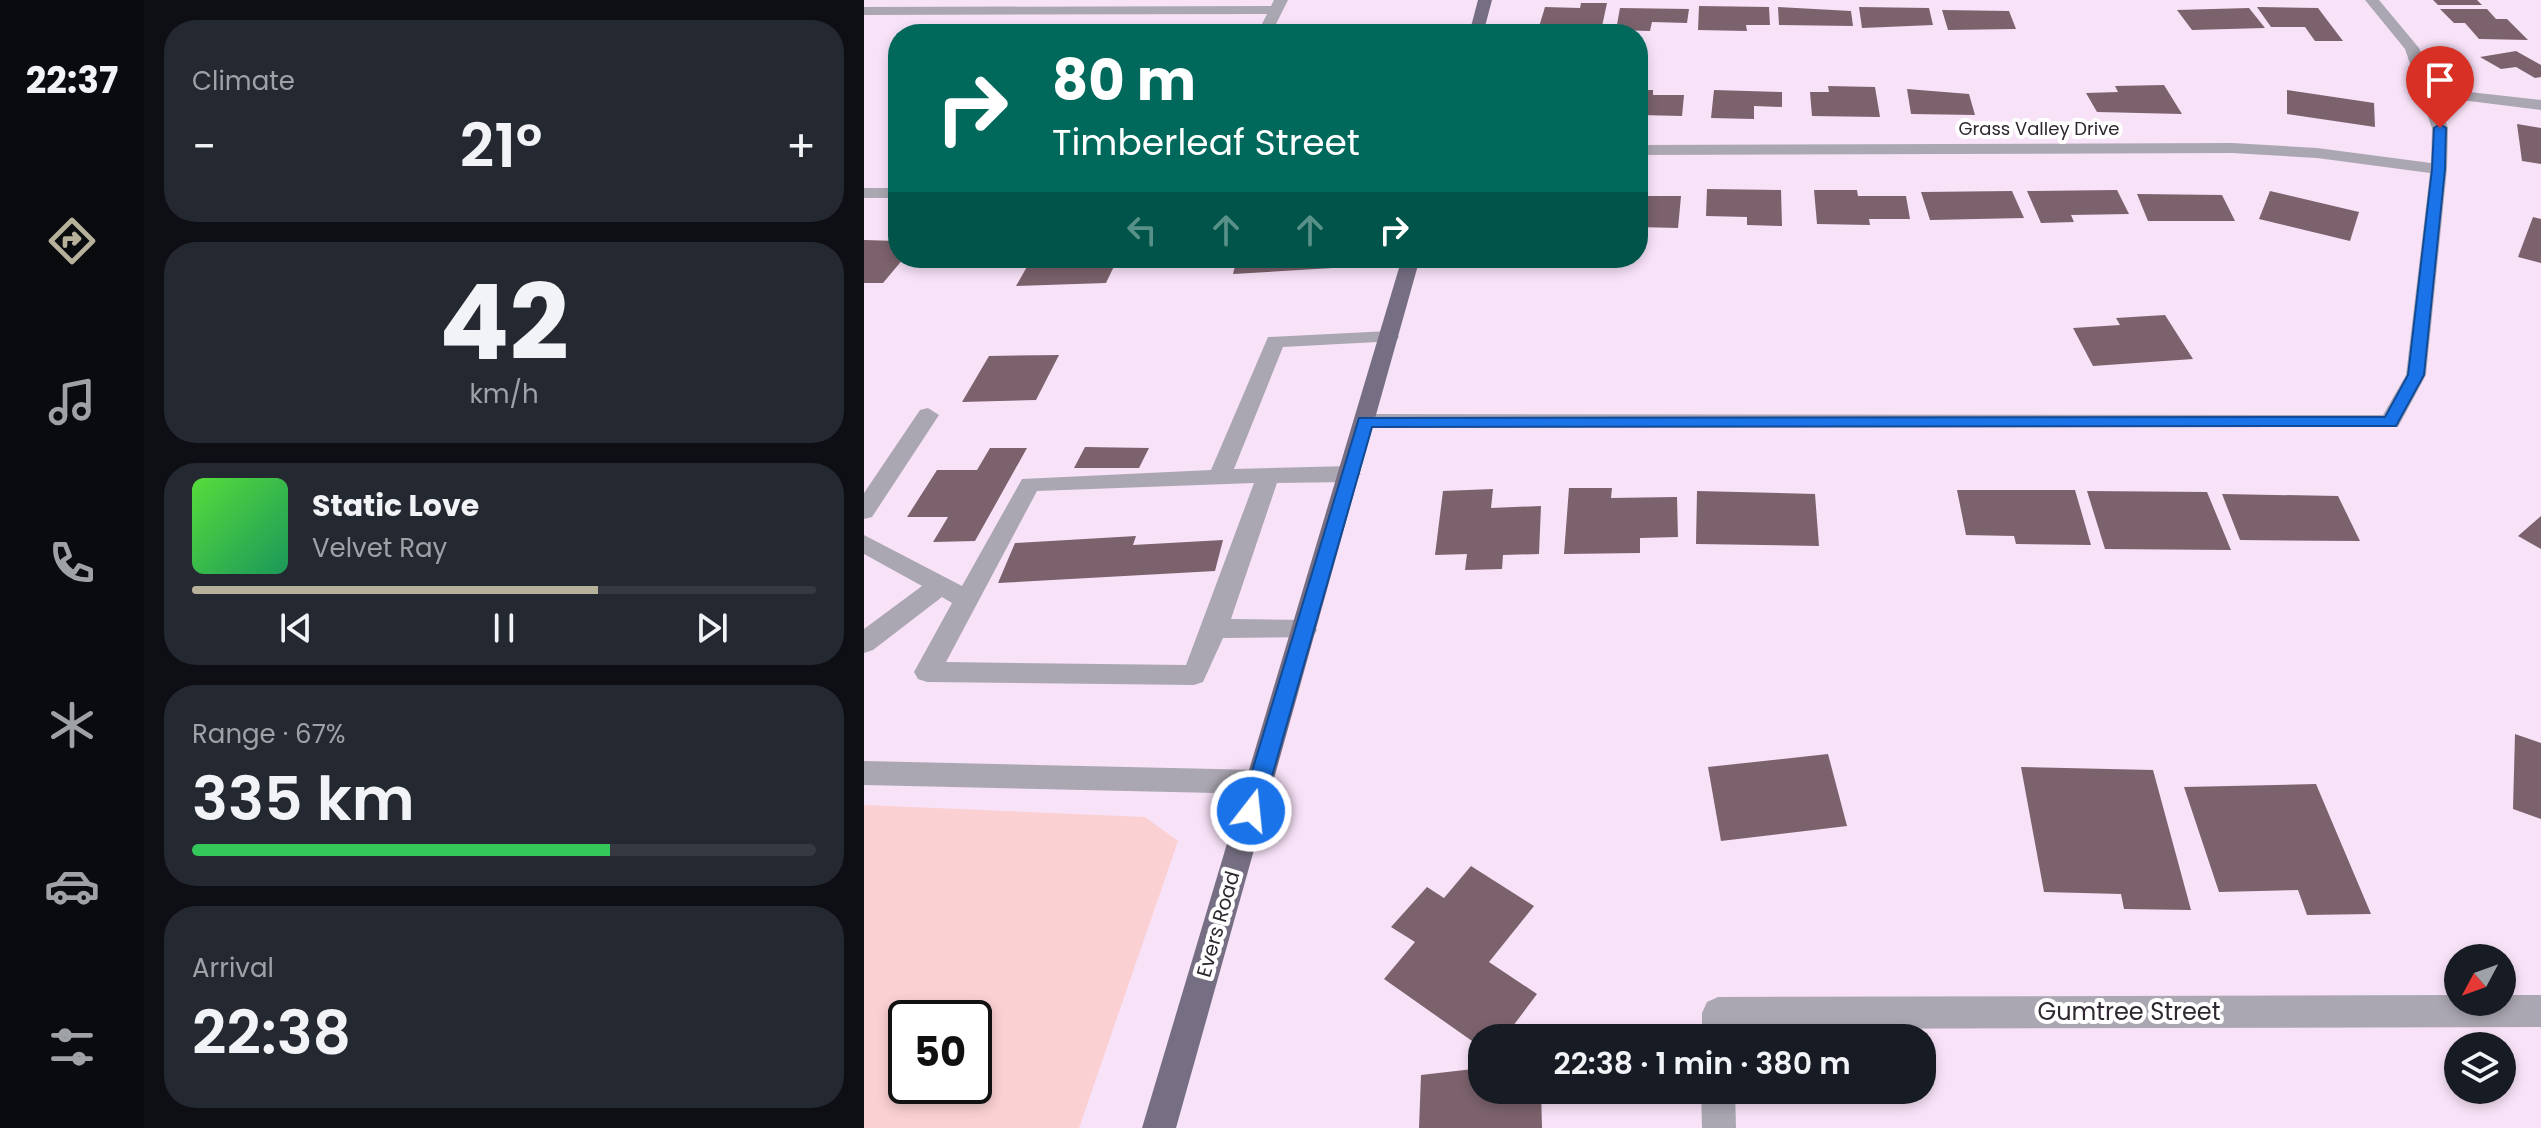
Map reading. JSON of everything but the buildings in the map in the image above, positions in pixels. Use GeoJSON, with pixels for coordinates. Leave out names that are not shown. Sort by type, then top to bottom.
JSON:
{"type":"FeatureCollection","features":[{"type":"Feature","properties":{"kind":"main road"},"geometry":{"type":"LineString","coordinates":[[1479,24],[1485,0]]}},
{"type":"Feature","properties":{"kind":"main road","name":"Evers Road"},"geometry":{"type":"LineString","coordinates":[[1159,1128],[1408,268]]}},
{"type":"Feature","properties":{"kind":"street"},"geometry":{"type":"LineString","coordinates":[[1365,421],[2390,422],[2416,375],[2439,169],[2440,128],[2430,92],[2412,48],[2372,0]]}},
{"type":"Feature","properties":{"kind":"street"},"geometry":{"type":"LineString","coordinates":[[864,11],[1279,5],[1269,24]]}},
{"type":"Feature","properties":{"kind":"street"},"geometry":{"type":"LineString","coordinates":[[2430,92],[2541,105]]}},
{"type":"Feature","properties":{"kind":"street","name":"Grass Valley Drive"},"geometry":{"type":"LineString","coordinates":[[1648,150],[2232,148],[2317,153],[2439,169]]}},
{"type":"Feature","properties":{"kind":"street"},"geometry":{"type":"LineString","coordinates":[[864,193],[888,193]]}},
{"type":"Feature","properties":{"kind":"street"},"geometry":{"type":"LineString","coordinates":[[1219,477],[1275,341],[1389,337]]}},
{"type":"Feature","properties":{"kind":"street"},"geometry":{"type":"LineString","coordinates":[[864,511],[928,415]]}},
{"type":"Feature","properties":{"kind":"street"},"geometry":{"type":"LineString","coordinates":[[1268,475],[1215,628],[1194,675],[927,672],[1030,484],[1268,475],[1350,474]]}},
{"type":"Feature","properties":{"kind":"street"},"geometry":{"type":"LineString","coordinates":[[864,543],[967,600]]}},
{"type":"Feature","properties":{"kind":"street"},"geometry":{"type":"LineString","coordinates":[[864,643],[941,585]]}},
{"type":"Feature","properties":{"kind":"street"},"geometry":{"type":"LineString","coordinates":[[1215,628],[1304,630]]}},
{"type":"Feature","properties":{"kind":"street"},"geometry":{"type":"LineString","coordinates":[[864,773],[1260,782]]}},
{"type":"Feature","properties":{"kind":"street","name":"Gumtree Street"},"geometry":{"type":"LineString","coordinates":[[1777,1024],[2541,1011]]}},
{"type":"Feature","properties":{"kind":"street"},"geometry":{"type":"LineString","coordinates":[[1718,1104],[1719,1128]]}},
{"type":"Feature","properties":{"kind":"shaded area"},"geometry":{"type":"Polygon","coordinates":[[[864,805],[1145,817],[1178,841],[1079,1128],[864,1128],[864,805]]]}},
{"type":"Feature","properties":{"kind":"route"},"geometry":{"type":"LineString","coordinates":[[1251,811],[1365,421],[2390,422],[2416,375],[2439,169],[2440,128]]}}]}
